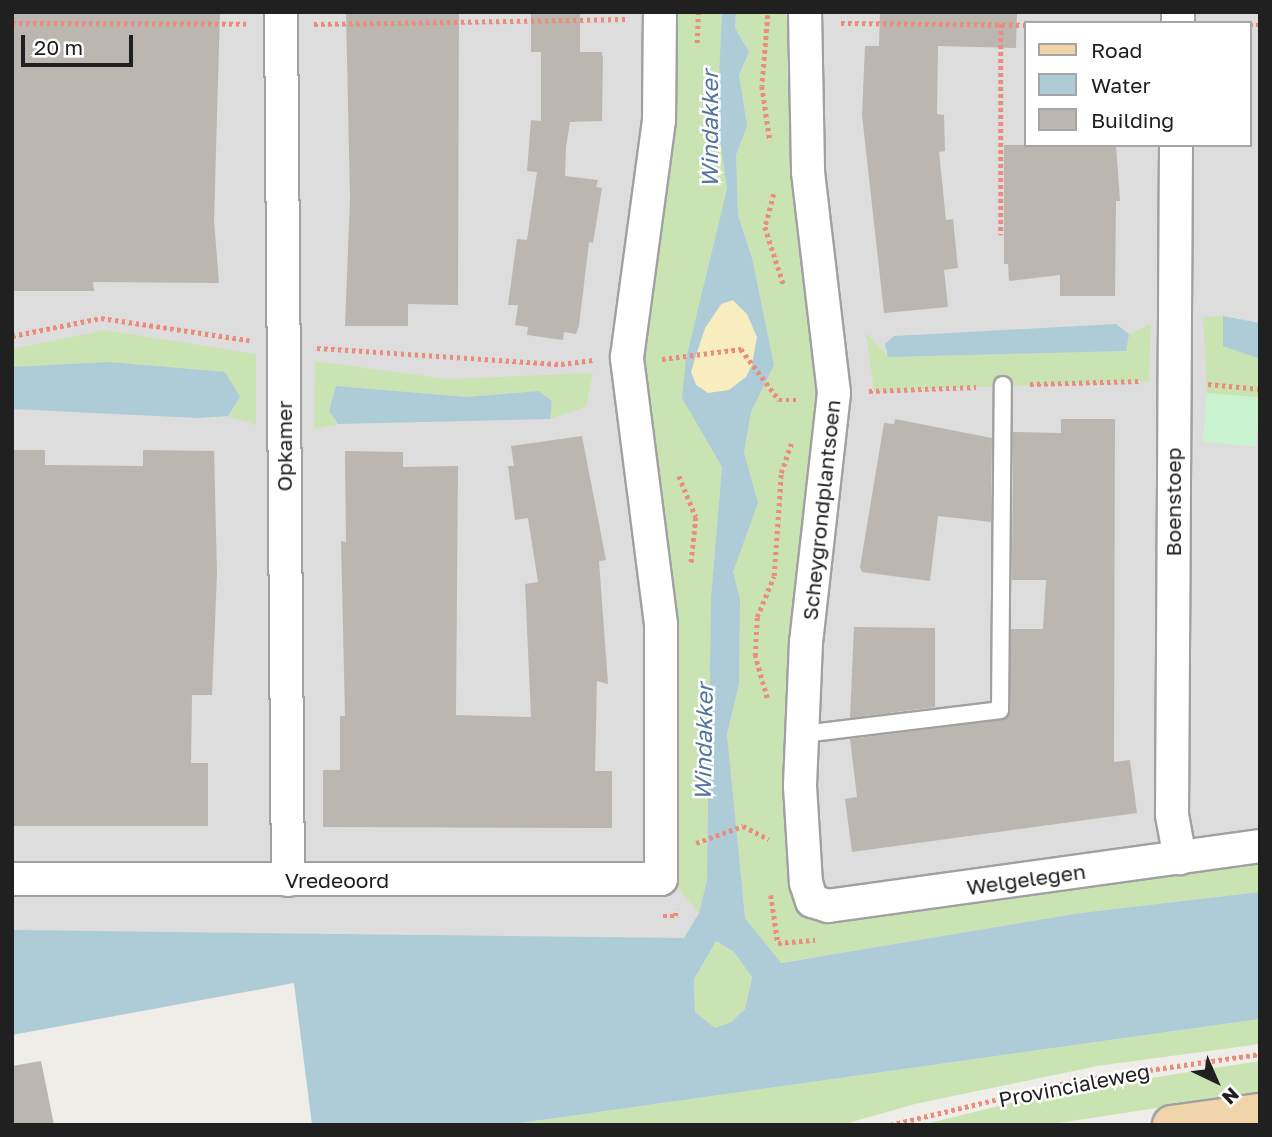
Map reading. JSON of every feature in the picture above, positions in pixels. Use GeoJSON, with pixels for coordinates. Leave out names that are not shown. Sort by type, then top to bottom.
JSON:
{"type":"FeatureCollection","features":[{"type":"Feature","properties":{"kind":"main road"},"geometry":{"type":"LineString","coordinates":[[1172,1125],[1260,1113]]}},
{"type":"Feature","properties":{"kind":"street"},"geometry":{"type":"LineString","coordinates":[[660,15],[659,121],[627,357],[662,624],[669,891]]}},
{"type":"Feature","properties":{"kind":"street","name":"Opkamer"},"geometry":{"type":"LineString","coordinates":[[281,18],[288,880]]}},
{"type":"Feature","properties":{"kind":"street","name":"Scheygrondplantsoen"},"geometry":{"type":"LineString","coordinates":[[805,18],[808,172],[835,393],[813,551],[800,786],[806,883]]}},
{"type":"Feature","properties":{"kind":"street","name":"Boenstoep"},"geometry":{"type":"LineString","coordinates":[[1176,147],[1171,815],[1180,858]]}},
{"type":"Feature","properties":{"kind":"street","name":"Welgelegen"},"geometry":{"type":"LineString","coordinates":[[806,883],[812,901],[828,906],[1260,846]]}},
{"type":"Feature","properties":{"kind":"street","name":"Vredeoord"},"geometry":{"type":"LineString","coordinates":[[12,879],[288,880],[669,891]]}},
{"type":"Feature","properties":{"kind":"lane"},"geometry":{"type":"LineString","coordinates":[[803,734],[1000,710],[1003,386]]}},
{"type":"Feature","properties":{"kind":"path"},"geometry":{"type":"LineString","coordinates":[[696,55],[698,12]]}},
{"type":"Feature","properties":{"kind":"path"},"geometry":{"type":"LineString","coordinates":[[768,12],[762,86],[771,147]]}},
{"type":"Feature","properties":{"kind":"path"},"geometry":{"type":"LineString","coordinates":[[12,23],[660,15]]}},
{"type":"Feature","properties":{"kind":"path"},"geometry":{"type":"LineString","coordinates":[[805,18],[1024,25]]}},
{"type":"Feature","properties":{"kind":"path"},"geometry":{"type":"LineString","coordinates":[[1001,24],[1001,235]]}},
{"type":"Feature","properties":{"kind":"path"},"geometry":{"type":"LineString","coordinates":[[778,180],[765,228],[788,300]]}},
{"type":"Feature","properties":{"kind":"path"},"geometry":{"type":"LineString","coordinates":[[12,336],[101,318],[284,346],[561,364],[627,357]]}},
{"type":"Feature","properties":{"kind":"path"},"geometry":{"type":"LineString","coordinates":[[657,348],[655,361],[741,349],[779,400]]}},
{"type":"Feature","properties":{"kind":"path"},"geometry":{"type":"LineString","coordinates":[[835,393],[1173,380],[1260,389]]}},
{"type":"Feature","properties":{"kind":"path"},"geometry":{"type":"LineString","coordinates":[[803,388],[803,408]]}},
{"type":"Feature","properties":{"kind":"path"},"geometry":{"type":"LineString","coordinates":[[769,704],[755,656],[757,617],[774,576],[781,473],[793,439]]}},
{"type":"Feature","properties":{"kind":"path"},"geometry":{"type":"LineString","coordinates":[[671,463],[696,517],[689,580]]}},
{"type":"Feature","properties":{"kind":"path"},"geometry":{"type":"LineString","coordinates":[[706,839],[743,826],[762,835]]}},
{"type":"Feature","properties":{"kind":"path"},"geometry":{"type":"LineString","coordinates":[[770,827],[771,852]]}},
{"type":"Feature","properties":{"kind":"path"},"geometry":{"type":"LineString","coordinates":[[771,888],[778,943],[818,940]]}},
{"type":"Feature","properties":{"kind":"path"},"geometry":{"type":"LineString","coordinates":[[652,916],[675,916],[669,891]]}},
{"type":"Feature","properties":{"kind":"path","name":"Provincialeweg"},"geometry":{"type":"LineString","coordinates":[[890,1125],[1073,1081],[1260,1054]]}},
{"type":"Feature","properties":{"kind":"shaded area"},"geometry":{"type":"Polygon","coordinates":[[[12,12],[1260,12],[1260,961],[291,953],[12,979],[12,12]]]}},
{"type":"Feature","properties":{"kind":"green space"},"geometry":{"type":"Polygon","coordinates":[[[670,12],[722,12],[717,117],[727,189],[682,398],[722,467],[711,597],[707,880],[699,913],[668,877],[635,350],[665,206],[670,12]]]}},
{"type":"Feature","properties":{"kind":"green space"},"geometry":{"type":"Polygon","coordinates":[[[736,12],[788,12],[787,74],[827,396],[796,900],[822,921],[1260,861],[1260,892],[1081,913],[780,963],[745,918],[727,734],[739,684],[740,599],[733,572],[758,503],[744,452],[751,412],[774,365],[752,258],[738,215],[736,155],[747,126],[739,75],[749,52],[735,28],[736,12]]]}},
{"type":"Feature","properties":{"kind":"green space"},"geometry":{"type":"Polygon","coordinates":[[[1223,316],[1223,346],[1260,359],[1260,398],[1207,393],[1203,317],[1223,316]]]}},
{"type":"Feature","properties":{"kind":"green space"},"geometry":{"type":"Polygon","coordinates":[[[1151,324],[1149,381],[874,391],[866,333],[889,357],[1125,351],[1129,334],[1151,324]]]}},
{"type":"Feature","properties":{"kind":"green space"},"geometry":{"type":"Polygon","coordinates":[[[105,330],[256,354],[256,425],[228,416],[240,397],[12,367],[12,349],[105,330]]]}},
{"type":"Feature","properties":{"kind":"green space"},"geometry":{"type":"Polygon","coordinates":[[[315,361],[446,379],[593,373],[586,407],[550,419],[552,401],[539,391],[467,397],[336,386],[329,411],[338,424],[314,429],[315,361]]]}},
{"type":"Feature","properties":{"kind":"green space"},"geometry":{"type":"Polygon","coordinates":[[[1207,393],[1260,398],[1256,446],[1203,442],[1207,393]]]}},
{"type":"Feature","properties":{"kind":"green space"},"geometry":{"type":"Polygon","coordinates":[[[715,941],[734,952],[752,976],[745,1009],[731,1022],[715,1029],[695,1012],[694,979],[715,941]]]}},
{"type":"Feature","properties":{"kind":"green space"},"geometry":{"type":"Polygon","coordinates":[[[1260,1019],[1260,1044],[1097,1066],[915,1104],[841,1125],[507,1125],[1260,1019]]]}},
{"type":"Feature","properties":{"kind":"green space"},"geometry":{"type":"Polygon","coordinates":[[[1260,1061],[1260,1092],[1046,1125],[921,1125],[1047,1094],[1260,1061]]]}},
{"type":"Feature","properties":{"kind":"sand"},"geometry":{"type":"Polygon","coordinates":[[[733,300],[747,314],[757,337],[752,365],[746,377],[729,391],[708,393],[696,385],[691,372],[705,328],[722,304],[733,300]]]}},
{"type":"Feature","properties":{"kind":"water"},"geometry":{"type":"Polygon","coordinates":[[[722,12],[736,12],[735,28],[749,52],[739,75],[747,126],[736,155],[738,215],[752,258],[774,365],[751,412],[744,452],[758,503],[733,572],[740,599],[739,684],[727,734],[745,918],[781,963],[1081,913],[1260,892],[1260,1019],[507,1125],[312,1125],[294,983],[12,1035],[12,930],[684,938],[699,913],[707,880],[711,597],[722,467],[682,398],[686,359],[727,189],[717,117],[722,12]],[[733,300],[721,304],[705,328],[691,372],[696,385],[708,393],[729,390],[746,377],[752,365],[757,337],[747,314],[733,300]],[[716,941],[694,979],[695,1012],[715,1028],[731,1022],[745,1009],[752,977],[734,952],[716,941]]]}},
{"type":"Feature","properties":{"kind":"water"},"geometry":{"type":"Polygon","coordinates":[[[1223,316],[1260,323],[1260,359],[1223,346],[1223,316]]]}},
{"type":"Feature","properties":{"kind":"water"},"geometry":{"type":"Polygon","coordinates":[[[1116,324],[1129,334],[1126,351],[888,357],[885,344],[894,336],[1116,324]]]}},
{"type":"Feature","properties":{"kind":"water"},"geometry":{"type":"Polygon","coordinates":[[[109,362],[225,372],[240,397],[228,416],[198,418],[12,409],[12,367],[109,362]]]}},
{"type":"Feature","properties":{"kind":"water"},"geometry":{"type":"Polygon","coordinates":[[[336,386],[467,397],[539,391],[552,401],[550,419],[338,424],[329,411],[336,386]]]}},
{"type":"Feature","properties":{"kind":"building"},"geometry":{"type":"Polygon","coordinates":[[[12,12],[220,12],[214,220],[219,283],[93,282],[94,291],[12,291],[12,12]]]}},
{"type":"Feature","properties":{"kind":"building"},"geometry":{"type":"Polygon","coordinates":[[[346,12],[459,12],[458,305],[408,304],[408,326],[345,326],[350,198],[346,12]]]}},
{"type":"Feature","properties":{"kind":"building"},"geometry":{"type":"Polygon","coordinates":[[[531,12],[580,12],[580,52],[602,52],[603,59],[602,121],[570,122],[566,147],[565,176],[598,180],[596,187],[602,188],[593,243],[589,242],[579,326],[576,334],[564,332],[563,340],[527,335],[528,327],[515,325],[518,305],[508,305],[517,239],[527,240],[537,172],[527,171],[531,120],[541,121],[541,52],[531,52],[531,12]]]}},
{"type":"Feature","properties":{"kind":"building"},"geometry":{"type":"Polygon","coordinates":[[[880,12],[1017,12],[1016,48],[938,46],[937,114],[944,115],[945,151],[939,152],[946,220],[953,219],[958,268],[944,270],[948,307],[884,313],[862,115],[865,46],[879,46],[880,12]]]}},
{"type":"Feature","properties":{"kind":"building"},"geometry":{"type":"Polygon","coordinates":[[[1004,145],[1116,147],[1120,201],[1116,201],[1115,296],[1060,296],[1060,275],[1009,281],[1008,264],[1004,264],[1004,145]]]}},
{"type":"Feature","properties":{"kind":"building"},"geometry":{"type":"Polygon","coordinates":[[[895,419],[992,438],[991,522],[938,516],[930,581],[862,572],[860,567],[884,423],[894,424],[895,419]]]}},
{"type":"Feature","properties":{"kind":"building"},"geometry":{"type":"Polygon","coordinates":[[[1061,419],[1115,419],[1114,762],[1130,760],[1137,813],[852,852],[845,799],[857,797],[850,739],[1001,720],[1009,714],[1011,629],[1043,629],[1046,580],[1012,580],[1013,432],[1061,433],[1061,419]]]}},
{"type":"Feature","properties":{"kind":"building"},"geometry":{"type":"Polygon","coordinates":[[[582,436],[606,560],[599,561],[608,684],[597,681],[595,771],[612,771],[612,828],[323,827],[323,770],[340,770],[340,716],[345,716],[341,541],[346,542],[345,451],[403,452],[403,467],[458,466],[456,715],[531,717],[525,584],[538,582],[528,518],[515,520],[508,466],[514,466],[511,446],[582,436]]]}},
{"type":"Feature","properties":{"kind":"building"},"geometry":{"type":"Polygon","coordinates":[[[12,450],[45,450],[45,465],[143,466],[143,450],[214,451],[217,573],[212,695],[192,695],[191,763],[208,763],[208,826],[12,826],[12,450]]]}},
{"type":"Feature","properties":{"kind":"building"},"geometry":{"type":"Polygon","coordinates":[[[854,627],[935,628],[935,707],[850,718],[854,627]]]}},
{"type":"Feature","properties":{"kind":"building"},"geometry":{"type":"Polygon","coordinates":[[[41,1061],[54,1125],[12,1125],[12,1066],[41,1061]]]}},
{"type":"Feature","properties":{"kind":"water label","name":"Windakker"},"geometry":{"type":"Point","coordinates":[709,129]}},
{"type":"Feature","properties":{"kind":"water label","name":"Windakker"},"geometry":{"type":"Point","coordinates":[703,742]}}]}
